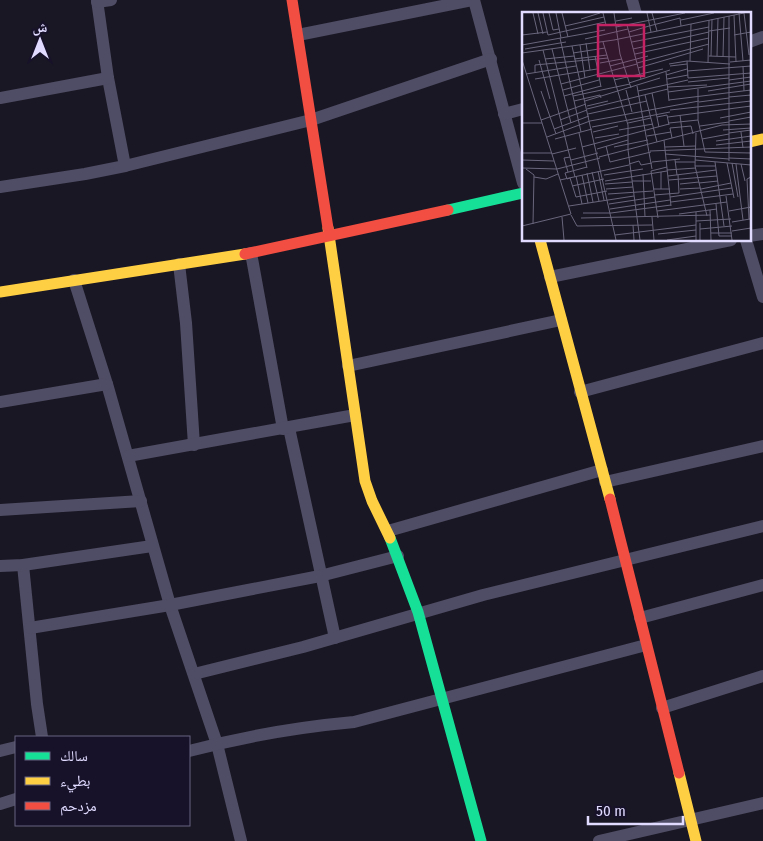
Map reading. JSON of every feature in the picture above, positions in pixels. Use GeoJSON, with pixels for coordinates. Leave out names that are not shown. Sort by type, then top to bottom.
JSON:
{"type":"FeatureCollection","features":[{"type":"Feature","properties":{"kind":"street"},"geometry":{"type":"LineString","coordinates":[[111,0],[97,1],[108,78],[125,166]]}},
{"type":"Feature","properties":{"kind":"street"},"geometry":{"type":"LineString","coordinates":[[292,0],[365,482],[372,501],[388,531],[418,612],[481,841]]}},
{"type":"Feature","properties":{"kind":"street"},"geometry":{"type":"LineString","coordinates":[[298,36],[473,0],[491,59],[522,179]]}},
{"type":"Feature","properties":{"kind":"street"},"geometry":{"type":"LineString","coordinates":[[750,42],[763,37]]}},
{"type":"Feature","properties":{"kind":"street"},"geometry":{"type":"LineString","coordinates":[[0,186],[85,174],[125,166],[311,120],[491,59]]}},
{"type":"Feature","properties":{"kind":"street"},"geometry":{"type":"LineString","coordinates":[[0,98],[108,78]]}},
{"type":"Feature","properties":{"kind":"street"},"geometry":{"type":"LineString","coordinates":[[504,114],[522,109]]}},
{"type":"Feature","properties":{"kind":"street"},"geometry":{"type":"LineString","coordinates":[[750,142],[763,139]]}},
{"type":"Feature","properties":{"kind":"street"},"geometry":{"type":"LineString","coordinates":[[0,292],[252,253],[522,193]]}},
{"type":"Feature","properties":{"kind":"street"},"geometry":{"type":"LineString","coordinates":[[750,236],[763,234]]}},
{"type":"Feature","properties":{"kind":"street"},"geometry":{"type":"LineString","coordinates":[[540,241],[626,559],[646,646],[696,841]]}},
{"type":"Feature","properties":{"kind":"street"},"geometry":{"type":"LineString","coordinates":[[550,277],[727,241]]}},
{"type":"Feature","properties":{"kind":"street"},"geometry":{"type":"LineString","coordinates":[[746,241],[763,297]]}},
{"type":"Feature","properties":{"kind":"street"},"geometry":{"type":"LineString","coordinates":[[252,253],[286,428],[335,638]]}},
{"type":"Feature","properties":{"kind":"street"},"geometry":{"type":"LineString","coordinates":[[178,264],[186,323],[194,445]]}},
{"type":"Feature","properties":{"kind":"street"},"geometry":{"type":"LineString","coordinates":[[74,280],[107,384],[170,605],[217,744],[241,841]]}},
{"type":"Feature","properties":{"kind":"street"},"geometry":{"type":"LineString","coordinates":[[348,366],[561,320]]}},
{"type":"Feature","properties":{"kind":"street"},"geometry":{"type":"LineString","coordinates":[[580,392],[763,343]]}},
{"type":"Feature","properties":{"kind":"street"},"geometry":{"type":"LineString","coordinates":[[0,402],[107,384]]}},
{"type":"Feature","properties":{"kind":"street"},"geometry":{"type":"LineString","coordinates":[[128,456],[355,415]]}},
{"type":"Feature","properties":{"kind":"street"},"geometry":{"type":"LineString","coordinates":[[388,531],[603,476],[763,446]]}},
{"type":"Feature","properties":{"kind":"street"},"geometry":{"type":"LineString","coordinates":[[0,510],[141,501]]}},
{"type":"Feature","properties":{"kind":"street"},"geometry":{"type":"LineString","coordinates":[[194,674],[335,638],[418,612],[763,526]]}},
{"type":"Feature","properties":{"kind":"street"},"geometry":{"type":"LineString","coordinates":[[0,566],[24,565],[152,546]]}},
{"type":"Feature","properties":{"kind":"street"},"geometry":{"type":"LineString","coordinates":[[30,628],[170,605],[320,576],[398,556]]}},
{"type":"Feature","properties":{"kind":"street"},"geometry":{"type":"LineString","coordinates":[[24,565],[37,704],[42,736]]}},
{"type":"Feature","properties":{"kind":"street"},"geometry":{"type":"LineString","coordinates":[[640,618],[763,585]]}},
{"type":"Feature","properties":{"kind":"street"},"geometry":{"type":"LineString","coordinates":[[190,752],[217,744],[320,725],[354,722],[646,646]]}},
{"type":"Feature","properties":{"kind":"street"},"geometry":{"type":"LineString","coordinates":[[662,708],[763,676]]}},
{"type":"Feature","properties":{"kind":"street"},"geometry":{"type":"LineString","coordinates":[[0,751],[15,747]]}},
{"type":"Feature","properties":{"kind":"street"},"geometry":{"type":"LineString","coordinates":[[0,804],[15,799]]}},
{"type":"Feature","properties":{"kind":"street"},"geometry":{"type":"LineString","coordinates":[[599,841],[763,803]]}},
{"type":"Feature","properties":{"kind":"traffic: fast"},"geometry":{"type":"LineString","coordinates":[[448,210],[522,193]]}},
{"type":"Feature","properties":{"kind":"traffic: fast"},"geometry":{"type":"LineString","coordinates":[[390,538],[418,612],[481,841]]}},
{"type":"Feature","properties":{"kind":"traffic: slow"},"geometry":{"type":"LineString","coordinates":[[750,142],[763,139]]}},
{"type":"Feature","properties":{"kind":"traffic: slow"},"geometry":{"type":"LineString","coordinates":[[328,228],[365,481],[372,501],[390,538]]}},
{"type":"Feature","properties":{"kind":"traffic: slow"},"geometry":{"type":"LineString","coordinates":[[540,241],[610,499]]}},
{"type":"Feature","properties":{"kind":"traffic: slow"},"geometry":{"type":"LineString","coordinates":[[0,292],[245,254]]}},
{"type":"Feature","properties":{"kind":"traffic: slow"},"geometry":{"type":"LineString","coordinates":[[679,773],[696,841]]}},
{"type":"Feature","properties":{"kind":"traffic: jam"},"geometry":{"type":"LineString","coordinates":[[292,0],[328,228]]}},
{"type":"Feature","properties":{"kind":"traffic: jam"},"geometry":{"type":"LineString","coordinates":[[245,254],[448,210]]}},
{"type":"Feature","properties":{"kind":"traffic: jam"},"geometry":{"type":"LineString","coordinates":[[610,499],[679,773]]}}]}
